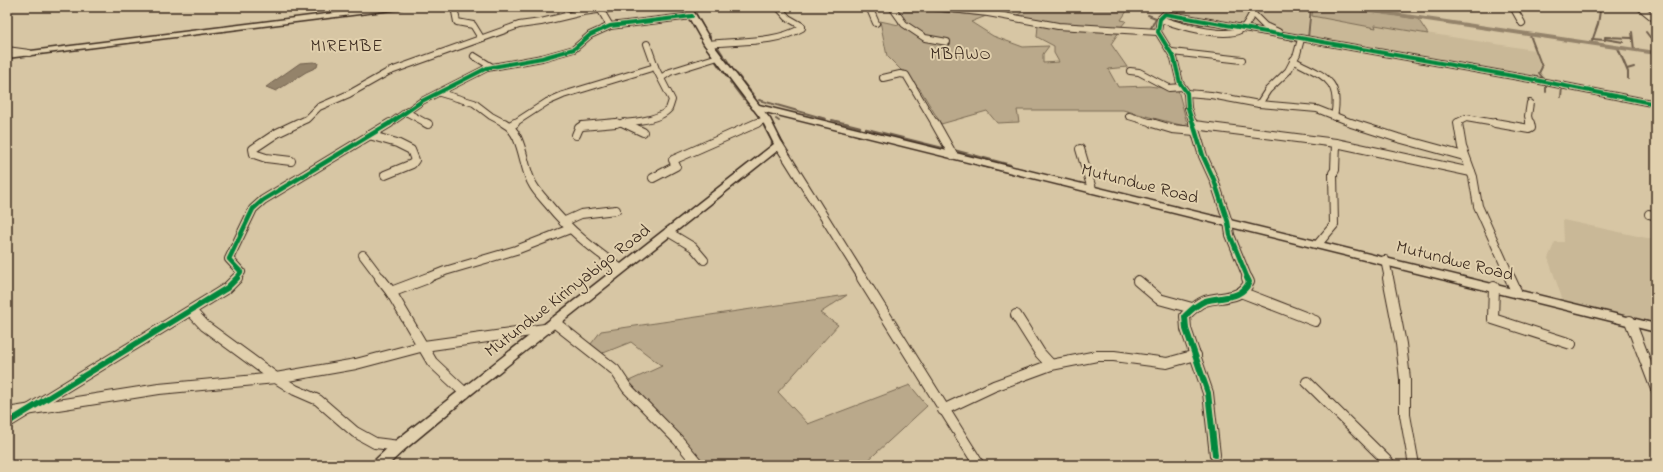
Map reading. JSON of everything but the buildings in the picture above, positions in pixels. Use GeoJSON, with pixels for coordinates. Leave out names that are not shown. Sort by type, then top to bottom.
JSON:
{"type":"FeatureCollection","features":[{"type":"Feature","properties":{"kind":"main road"},"geometry":{"type":"LineString","coordinates":[[7,56],[29,52],[400,7]]}},
{"type":"Feature","properties":{"kind":"main road"},"geometry":{"type":"LineString","coordinates":[[687,7],[708,44],[756,107]]}},
{"type":"Feature","properties":{"kind":"main road","name":"Mutundwe Road"},"geometry":{"type":"LineString","coordinates":[[756,107],[1385,260],[1656,328]]}},
{"type":"Feature","properties":{"kind":"street"},"geometry":{"type":"LineString","coordinates":[[454,7],[457,22],[473,25],[481,38]]}},
{"type":"Feature","properties":{"kind":"street"},"geometry":{"type":"LineString","coordinates":[[290,162],[266,158],[254,154],[253,149],[277,133],[307,119],[319,107],[349,94],[388,72],[518,25],[541,22],[600,9],[620,7]]}},
{"type":"Feature","properties":{"kind":"street"},"geometry":{"type":"LineString","coordinates":[[708,44],[778,38],[791,35],[802,28],[802,26],[794,23],[786,16],[778,7]]}},
{"type":"Feature","properties":{"kind":"street"},"geometry":{"type":"LineString","coordinates":[[869,7],[876,23]]}},
{"type":"Feature","properties":{"kind":"street"},"geometry":{"type":"LineString","coordinates":[[892,7],[904,24],[925,38],[947,42]]}},
{"type":"Feature","properties":{"kind":"street"},"geometry":{"type":"LineString","coordinates":[[934,7],[988,13],[1053,26],[1158,32]]}},
{"type":"Feature","properties":{"kind":"street"},"geometry":{"type":"LineString","coordinates":[[1240,30],[1256,7]]}},
{"type":"Feature","properties":{"kind":"street"},"geometry":{"type":"LineString","coordinates":[[1513,7],[1522,23]]}},
{"type":"Feature","properties":{"kind":"street"},"geometry":{"type":"LineString","coordinates":[[1640,7],[1656,20]]}},
{"type":"Feature","properties":{"kind":"street"},"geometry":{"type":"LineString","coordinates":[[600,9],[610,26]]}},
{"type":"Feature","properties":{"kind":"street"},"geometry":{"type":"LineString","coordinates":[[1252,13],[1265,26],[1289,37]]}},
{"type":"Feature","properties":{"kind":"street"},"geometry":{"type":"LineString","coordinates":[[1243,293],[1248,287],[1249,282],[1230,235],[1228,222],[1214,180],[1202,156],[1188,108],[1185,90],[1172,52],[1158,32],[1160,19],[1165,14],[1240,30],[1301,39],[1530,79],[1656,104]]}},
{"type":"Feature","properties":{"kind":"street"},"geometry":{"type":"LineString","coordinates":[[7,422],[227,288],[239,276],[240,272],[232,264],[230,259],[253,209],[263,200],[422,101],[471,75],[492,67],[527,61],[574,49],[590,35],[610,26],[692,16]]}},
{"type":"Feature","properties":{"kind":"street"},"geometry":{"type":"LineString","coordinates":[[1160,19],[1187,29],[1209,32],[1240,30]]}},
{"type":"Feature","properties":{"kind":"street"},"geometry":{"type":"LineString","coordinates":[[1259,104],[1268,90],[1288,71],[1297,54],[1301,39]]}},
{"type":"Feature","properties":{"kind":"street"},"geometry":{"type":"LineString","coordinates":[[576,135],[579,128],[582,126],[645,120],[668,110],[672,104],[672,100],[655,67],[647,44]]}},
{"type":"Feature","properties":{"kind":"street"},"geometry":{"type":"LineString","coordinates":[[461,46],[492,67]]}},
{"type":"Feature","properties":{"kind":"street"},"geometry":{"type":"LineString","coordinates":[[7,50],[29,52]]}},
{"type":"Feature","properties":{"kind":"street"},"geometry":{"type":"LineString","coordinates":[[1172,52],[1242,60]]}},
{"type":"Feature","properties":{"kind":"street"},"geometry":{"type":"LineString","coordinates":[[661,78],[670,72],[718,57]]}},
{"type":"Feature","properties":{"kind":"street"},"geometry":{"type":"LineString","coordinates":[[1293,60],[1322,75],[1330,82],[1333,87],[1336,103],[1334,117]]}},
{"type":"Feature","properties":{"kind":"street"},"geometry":{"type":"LineString","coordinates":[[510,126],[547,102],[564,94],[655,67]]}},
{"type":"Feature","properties":{"kind":"street"},"geometry":{"type":"LineString","coordinates":[[1130,71],[1139,72],[1169,88],[1259,104],[1317,109],[1334,117],[1398,138],[1464,156]]}},
{"type":"Feature","properties":{"kind":"street"},"geometry":{"type":"LineString","coordinates":[[883,78],[902,74],[907,76],[953,155]]}},
{"type":"Feature","properties":{"kind":"street"},"geometry":{"type":"LineString","coordinates":[[440,92],[474,103],[490,116],[510,126],[516,134],[528,176],[533,186],[563,222],[582,241],[621,269]]}},
{"type":"Feature","properties":{"kind":"street"},"geometry":{"type":"LineString","coordinates":[[1517,293],[1478,206],[1471,172],[1464,156],[1458,122],[1466,118],[1529,129],[1532,128],[1528,116],[1530,103]]}},
{"type":"Feature","properties":{"kind":"street"},"geometry":{"type":"LineString","coordinates":[[756,107],[766,119],[779,145],[812,195],[943,410],[979,465]]}},
{"type":"Feature","properties":{"kind":"street"},"geometry":{"type":"LineString","coordinates":[[406,112],[428,124]]}},
{"type":"Feature","properties":{"kind":"street"},"geometry":{"type":"LineString","coordinates":[[1129,116],[1172,129],[1194,128],[1336,143],[1471,172]]}},
{"type":"Feature","properties":{"kind":"street"},"geometry":{"type":"LineString","coordinates":[[653,178],[676,166],[673,160],[766,119]]}},
{"type":"Feature","properties":{"kind":"street"},"geometry":{"type":"LineString","coordinates":[[621,122],[643,132]]}},
{"type":"Feature","properties":{"kind":"street"},"geometry":{"type":"LineString","coordinates":[[369,135],[397,143],[411,150],[415,160],[412,164],[384,175]]}},
{"type":"Feature","properties":{"kind":"street"},"geometry":{"type":"LineString","coordinates":[[1318,244],[1334,225],[1333,173],[1335,170],[1336,143]]}},
{"type":"Feature","properties":{"kind":"street","name":"Mutundwe Kirinyabigo Road"},"geometry":{"type":"LineString","coordinates":[[379,465],[399,446],[465,392],[779,145]]}},
{"type":"Feature","properties":{"kind":"street"},"geometry":{"type":"LineString","coordinates":[[1080,149],[1092,189]]}},
{"type":"Feature","properties":{"kind":"street"},"geometry":{"type":"LineString","coordinates":[[563,222],[581,214],[616,210]]}},
{"type":"Feature","properties":{"kind":"street"},"geometry":{"type":"LineString","coordinates":[[391,292],[450,269],[516,250],[570,229]]}},
{"type":"Feature","properties":{"kind":"street"},"geometry":{"type":"LineString","coordinates":[[668,232],[700,252],[704,260]]}},
{"type":"Feature","properties":{"kind":"street"},"geometry":{"type":"LineString","coordinates":[[363,255],[391,292],[432,362],[446,377],[465,392]]}},
{"type":"Feature","properties":{"kind":"street"},"geometry":{"type":"LineString","coordinates":[[1385,260],[1401,344],[1405,380],[1405,415],[1414,465]]}},
{"type":"Feature","properties":{"kind":"street"},"geometry":{"type":"LineString","coordinates":[[1138,280],[1159,299],[1192,308]]}},
{"type":"Feature","properties":{"kind":"street"},"geometry":{"type":"LineString","coordinates":[[1494,287],[1494,319],[1496,322],[1571,344]]}},
{"type":"Feature","properties":{"kind":"street"},"geometry":{"type":"LineString","coordinates":[[1215,455],[1208,393],[1186,329],[1185,316],[1192,308],[1206,301],[1243,293],[1315,321]]}},
{"type":"Feature","properties":{"kind":"street"},"geometry":{"type":"LineString","coordinates":[[191,311],[205,326],[276,378],[295,390],[318,400],[355,432],[375,443],[399,446]]}},
{"type":"Feature","properties":{"kind":"street"},"geometry":{"type":"LineString","coordinates":[[1016,315],[1040,353],[1051,365]]}},
{"type":"Feature","properties":{"kind":"street"},"geometry":{"type":"LineString","coordinates":[[1630,321],[1656,390]]}},
{"type":"Feature","properties":{"kind":"street"},"geometry":{"type":"LineString","coordinates":[[554,322],[615,370],[627,388],[678,440],[699,465]]}},
{"type":"Feature","properties":{"kind":"street"},"geometry":{"type":"LineString","coordinates":[[7,413],[159,389],[276,378],[356,364],[424,346],[544,330]]}},
{"type":"Feature","properties":{"kind":"street"},"geometry":{"type":"LineString","coordinates":[[943,410],[994,386],[1051,365],[1097,356],[1114,356],[1167,364],[1196,355]]}},
{"type":"Feature","properties":{"kind":"street"},"geometry":{"type":"LineString","coordinates":[[1307,382],[1391,465]]}},
{"type":"Feature","properties":{"kind":"shaded area"},"geometry":{"type":"Polygon","coordinates":[[[894,7],[986,16],[971,22],[993,36],[1023,47],[1049,46],[1043,54],[1043,63],[1059,62],[1054,53],[1054,46],[1037,37],[1038,25],[1119,32],[1111,44],[1127,67],[1108,69],[1118,87],[1149,86],[1178,90],[1188,127],[1123,110],[1017,110],[1019,122],[997,123],[987,111],[941,124],[920,89],[887,56],[880,21],[899,25],[894,7]]]}},
{"type":"Feature","properties":{"kind":"shaded area"},"geometry":{"type":"Polygon","coordinates":[[[1023,7],[1107,7],[1127,11],[1121,20],[1126,21],[1120,28],[1040,23],[1017,15],[1021,13],[1023,7]]]}},
{"type":"Feature","properties":{"kind":"shaded area"},"geometry":{"type":"Polygon","coordinates":[[[1118,7],[1253,7],[1241,28],[1137,9],[1118,7]]]}},
{"type":"Feature","properties":{"kind":"shaded area"},"geometry":{"type":"Polygon","coordinates":[[[1260,7],[1271,7],[1308,13],[1307,38],[1246,29],[1260,7]]]}},
{"type":"Feature","properties":{"kind":"shaded area"},"geometry":{"type":"Polygon","coordinates":[[[1313,7],[1340,7],[1418,19],[1428,34],[1375,25],[1376,28],[1312,16],[1313,7]]]}},
{"type":"Feature","properties":{"kind":"shaded area"},"geometry":{"type":"Polygon","coordinates":[[[1312,16],[1375,28],[1375,25],[1534,50],[1540,66],[1538,72],[1544,81],[1309,39],[1312,16]]]}},
{"type":"Feature","properties":{"kind":"shaded area"},"geometry":{"type":"Polygon","coordinates":[[[300,63],[318,63],[317,67],[306,72],[276,91],[266,87],[300,63]]]}},
{"type":"Feature","properties":{"kind":"shaded area"},"geometry":{"type":"Polygon","coordinates":[[[1563,220],[1656,240],[1656,325],[1563,301],[1548,258],[1555,242],[1564,242],[1563,220]]]}},
{"type":"Feature","properties":{"kind":"shaded area"},"geometry":{"type":"Polygon","coordinates":[[[847,295],[820,313],[838,325],[778,392],[808,424],[910,385],[927,406],[863,465],[780,465],[779,463],[776,465],[701,465],[629,381],[662,366],[631,342],[601,354],[591,344],[601,331],[847,295]]]}},
{"type":"Feature","properties":{"kind":"waterway"},"geometry":{"type":"LineString","coordinates":[[692,7],[705,30]]}},
{"type":"Feature","properties":{"kind":"waterway"},"geometry":{"type":"LineString","coordinates":[[1308,38],[1311,7]]}},
{"type":"Feature","properties":{"kind":"waterway"},"geometry":{"type":"LineString","coordinates":[[1346,7],[1656,53]]}},
{"type":"Feature","properties":{"kind":"waterway"},"geometry":{"type":"LineString","coordinates":[[1593,39],[1598,24],[1600,11]]}},
{"type":"Feature","properties":{"kind":"waterway"},"geometry":{"type":"LineString","coordinates":[[1148,15],[1156,18],[1150,30]]}},
{"type":"Feature","properties":{"kind":"waterway"},"geometry":{"type":"LineString","coordinates":[[1165,19],[1215,26]]}},
{"type":"Feature","properties":{"kind":"waterway"},"geometry":{"type":"LineString","coordinates":[[1245,31],[1288,39]]}},
{"type":"Feature","properties":{"kind":"waterway"},"geometry":{"type":"LineString","coordinates":[[1632,32],[1634,50]]}},
{"type":"Feature","properties":{"kind":"waterway"},"geometry":{"type":"LineString","coordinates":[[1646,32],[1656,45]]}},
{"type":"Feature","properties":{"kind":"waterway"},"geometry":{"type":"LineString","coordinates":[[1530,35],[1542,67],[1539,73],[1546,82],[1546,92]]}},
{"type":"Feature","properties":{"kind":"waterway"},"geometry":{"type":"LineString","coordinates":[[1605,39],[1605,37],[1632,38]]}},
{"type":"Feature","properties":{"kind":"waterway"},"geometry":{"type":"LineString","coordinates":[[1591,44],[1593,39]]}},
{"type":"Feature","properties":{"kind":"waterway"},"geometry":{"type":"LineString","coordinates":[[1593,39],[1605,39]]}},
{"type":"Feature","properties":{"kind":"waterway"},"geometry":{"type":"LineString","coordinates":[[1605,39],[1623,42]]}},
{"type":"Feature","properties":{"kind":"waterway"},"geometry":{"type":"LineString","coordinates":[[1291,40],[1300,42]]}},
{"type":"Feature","properties":{"kind":"waterway"},"geometry":{"type":"LineString","coordinates":[[716,44],[723,55]]}},
{"type":"Feature","properties":{"kind":"waterway"},"geometry":{"type":"LineString","coordinates":[[1618,48],[1628,72],[1628,79]]}},
{"type":"Feature","properties":{"kind":"waterway"},"geometry":{"type":"LineString","coordinates":[[725,57],[732,68]]}},
{"type":"Feature","properties":{"kind":"waterway"},"geometry":{"type":"LineString","coordinates":[[716,62],[720,68]]}},
{"type":"Feature","properties":{"kind":"waterway"},"geometry":{"type":"LineString","coordinates":[[1627,69],[1634,67]]}},
{"type":"Feature","properties":{"kind":"waterway"},"geometry":{"type":"LineString","coordinates":[[723,71],[728,78]]}},
{"type":"Feature","properties":{"kind":"waterway"},"geometry":{"type":"LineString","coordinates":[[737,74],[741,79]]}},
{"type":"Feature","properties":{"kind":"waterway"},"geometry":{"type":"LineString","coordinates":[[730,82],[743,99]]}},
{"type":"Feature","properties":{"kind":"waterway"},"geometry":{"type":"LineString","coordinates":[[743,82],[755,97]]}},
{"type":"Feature","properties":{"kind":"waterway"},"geometry":{"type":"LineString","coordinates":[[1561,97],[1562,87]]}},
{"type":"Feature","properties":{"kind":"waterway"},"geometry":{"type":"LineString","coordinates":[[759,100],[826,119]]}},
{"type":"Feature","properties":{"kind":"waterway"},"geometry":{"type":"LineString","coordinates":[[832,120],[860,127]]}},
{"type":"Feature","properties":{"kind":"waterway"},"geometry":{"type":"LineString","coordinates":[[763,124],[772,141],[772,147]]}},
{"type":"Feature","properties":{"kind":"waterway"},"geometry":{"type":"LineString","coordinates":[[866,129],[946,149]]}},
{"type":"Feature","properties":{"kind":"waterway"},"geometry":{"type":"LineString","coordinates":[[855,134],[862,137],[866,136]]}},
{"type":"Feature","properties":{"kind":"waterway"},"geometry":{"type":"LineString","coordinates":[[953,150],[1010,165]]}},
{"type":"Feature","properties":{"kind":"waterway"},"geometry":{"type":"LineString","coordinates":[[978,165],[1024,176]]}},
{"type":"Feature","properties":{"kind":"cycle path"},"geometry":{"type":"LineString","coordinates":[[1215,455],[1208,393],[1186,329],[1185,316],[1194,307],[1203,302],[1211,299],[1238,295],[1247,288],[1249,282],[1230,235],[1228,222],[1214,180],[1203,156],[1188,108],[1187,93],[1180,83],[1174,58],[1158,32],[1160,19],[1165,14],[1530,79],[1656,104]]}},
{"type":"Feature","properties":{"kind":"cycle path"},"geometry":{"type":"LineString","coordinates":[[7,423],[227,288],[241,272],[229,259],[253,209],[263,200],[386,126],[422,101],[487,68],[542,58],[574,49],[590,35],[610,26],[692,16]]}},
{"type":"Feature","properties":{"kind":"district","name":"MIREMBE"},"geometry":{"type":"Point","coordinates":[347,45]}},
{"type":"Feature","properties":{"kind":"district","name":"MBAWO"},"geometry":{"type":"Point","coordinates":[961,53]}}]}
